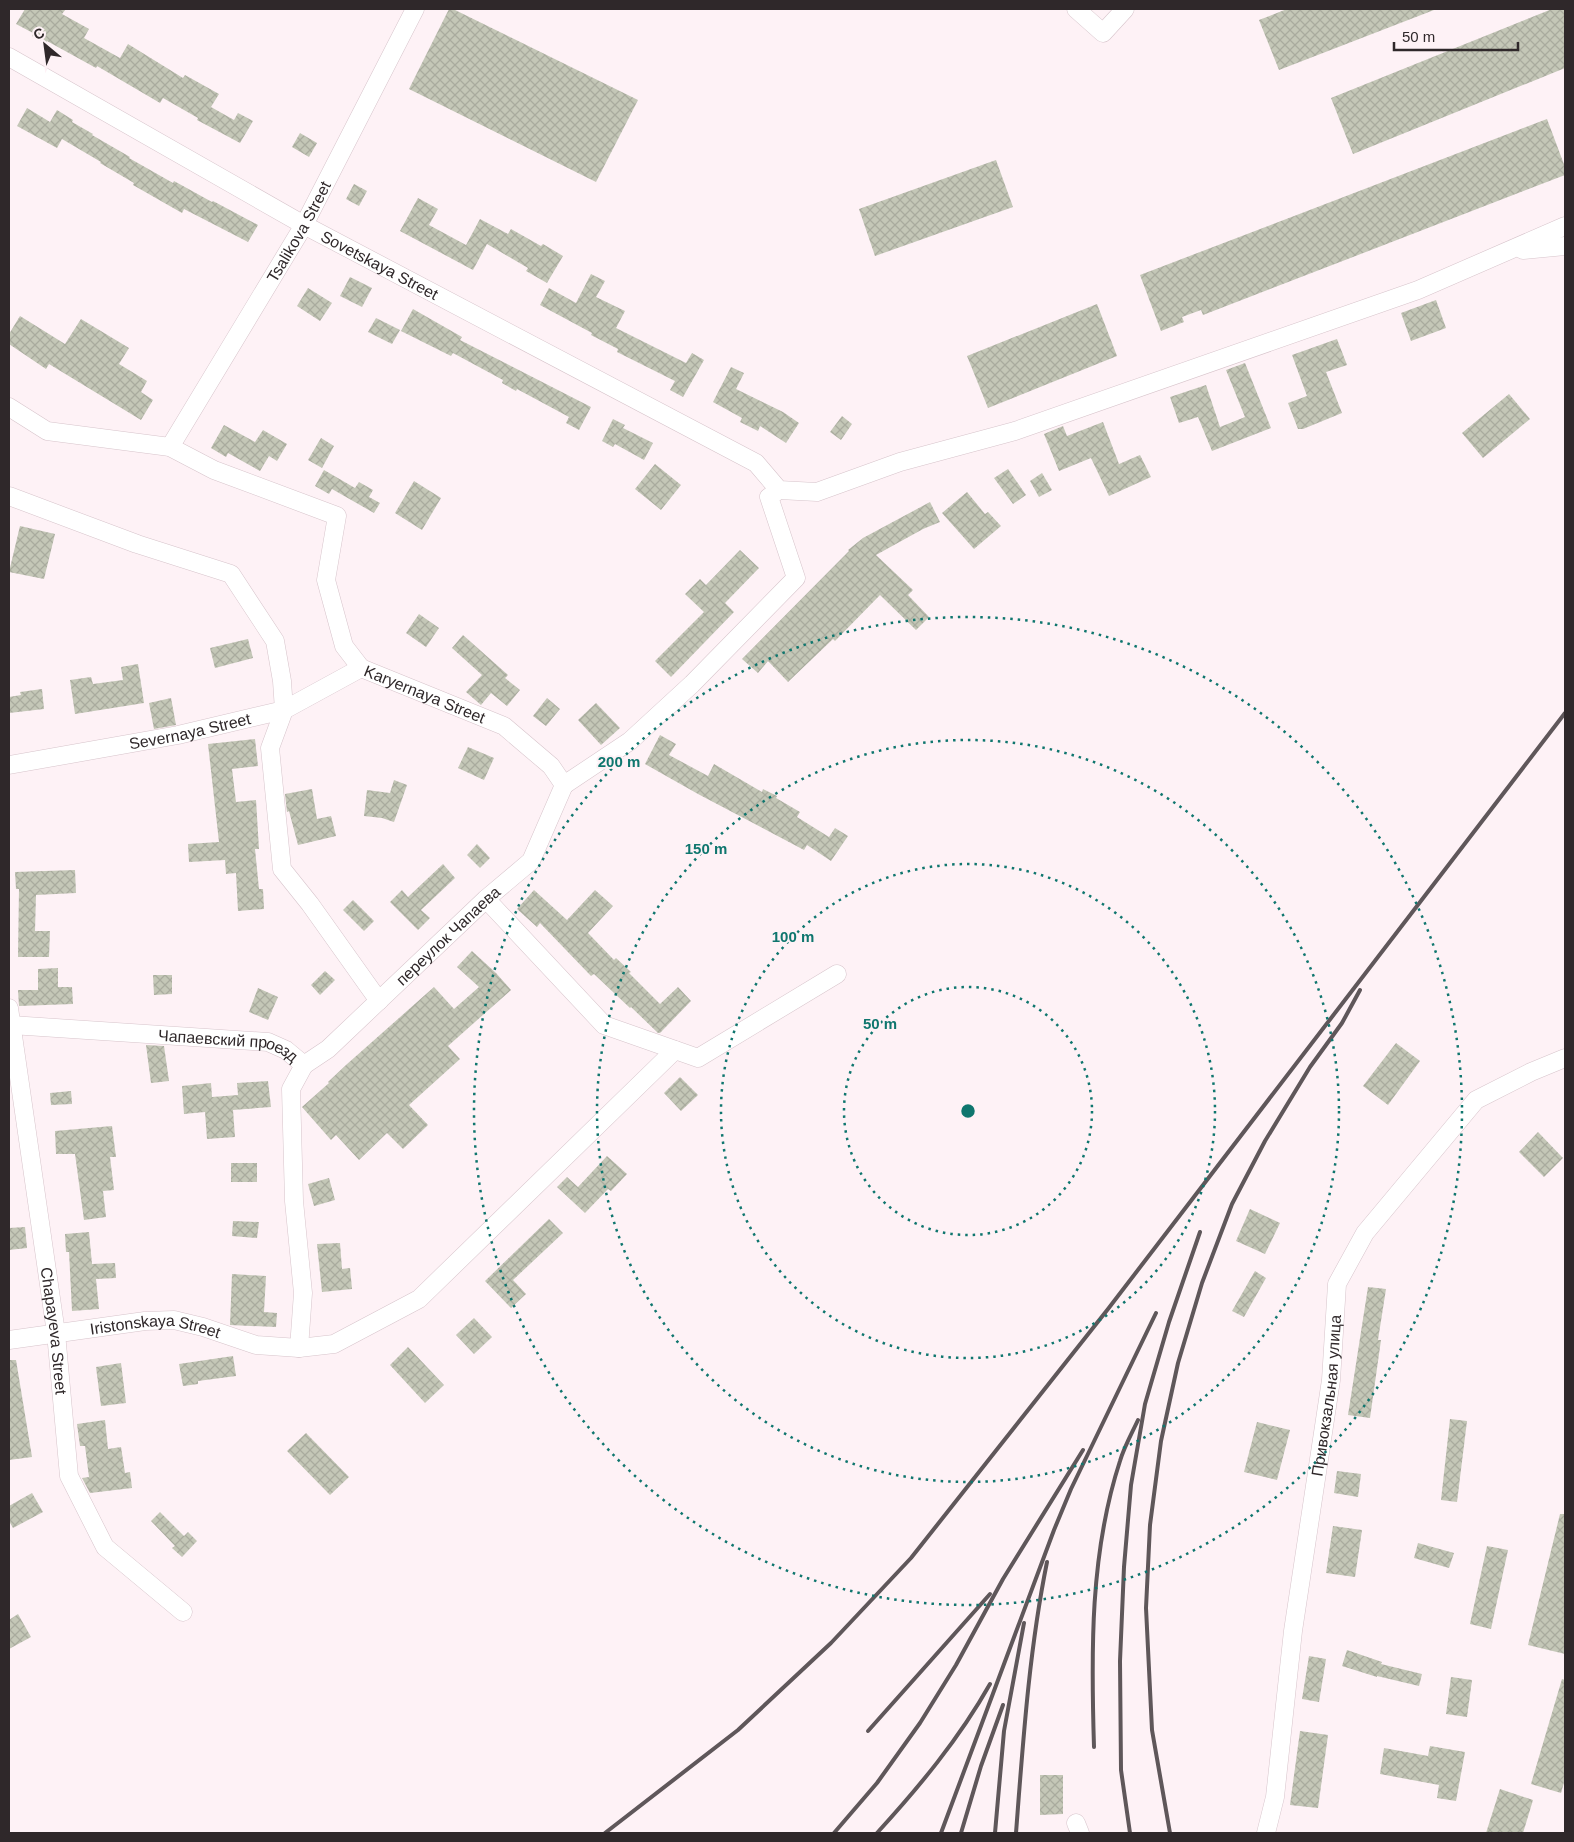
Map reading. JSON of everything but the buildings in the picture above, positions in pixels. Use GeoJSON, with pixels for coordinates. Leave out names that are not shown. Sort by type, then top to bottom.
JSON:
{"type":"FeatureCollection","features":[{"type":"Feature","properties":{"kind":"street","name":"Tsalikova Street"},"geometry":{"type":"LineString","coordinates":[[170,446],[304,224],[415,9]]}},
{"type":"Feature","properties":{"kind":"street"},"geometry":{"type":"LineString","coordinates":[[1076,9],[1102,33],[1126,9]]}},
{"type":"Feature","properties":{"kind":"street","name":"Sovetskaya Street"},"geometry":{"type":"LineString","coordinates":[[9,57],[304,224],[756,463],[779,490]]}},
{"type":"Feature","properties":{"kind":"street"},"geometry":{"type":"LineString","coordinates":[[564,785],[630,741],[692,684],[796,578],[769,497],[779,490],[817,492],[900,462],[1015,431],[1418,290],[1565,226]]}},
{"type":"Feature","properties":{"kind":"street"},"geometry":{"type":"LineString","coordinates":[[1508,251],[1565,246]]}},
{"type":"Feature","properties":{"kind":"street","name":"Karyernaya Street"},"geometry":{"type":"LineString","coordinates":[[9,407],[47,431],[170,446],[214,470],[337,516],[326,580],[344,646],[361,668],[504,726],[551,766],[564,785]]}},
{"type":"Feature","properties":{"kind":"street"},"geometry":{"type":"LineString","coordinates":[[9,496],[137,544],[231,574],[275,641],[282,680],[284,710],[270,748],[282,869],[310,904],[379,1001]]}},
{"type":"Feature","properties":{"kind":"street","name":"Severnaya Street"},"geometry":{"type":"LineString","coordinates":[[9,765],[178,735],[284,710],[361,668]]}},
{"type":"Feature","properties":{"kind":"street","name":"переулок Чапаева"},"geometry":{"type":"LineString","coordinates":[[304,1065],[328,1049],[486,899],[531,861],[564,785]]}},
{"type":"Feature","properties":{"kind":"street"},"geometry":{"type":"LineString","coordinates":[[486,899],[604,1025],[698,1058],[837,974]]}},
{"type":"Feature","properties":{"kind":"street","name":"Чапаевский проезд"},"geometry":{"type":"LineString","coordinates":[[10,1016],[268,1042],[286,1050],[304,1065],[290,1089],[294,1201],[303,1293],[299,1348]]}},
{"type":"Feature","properties":{"kind":"street","name":"Chapayeva Street"},"geometry":{"type":"LineString","coordinates":[[10,1016],[56,1333],[68,1476],[104,1547],[183,1612]]}},
{"type":"Feature","properties":{"kind":"street","name":"Iristonskaya Street"},"geometry":{"type":"LineString","coordinates":[[9,1340],[145,1322],[174,1320],[204,1327],[256,1345],[299,1348],[334,1344],[419,1299],[675,1050]]}},
{"type":"Feature","properties":{"kind":"street","name":"Привокзальная улица"},"geometry":{"type":"LineString","coordinates":[[1266,1833],[1275,1797],[1293,1631],[1331,1380],[1337,1284],[1365,1233],[1476,1100],[1531,1072],[1565,1058]]}},
{"type":"Feature","properties":{"kind":"railway"},"geometry":{"type":"LineString","coordinates":[[605,1833],[738,1730],[831,1643],[911,1558],[1108,1309],[1565,713]]}},
{"type":"Feature","properties":{"kind":"railway"},"geometry":{"type":"LineString","coordinates":[[1170,1833],[1152,1730],[1146,1608],[1150,1525],[1161,1441],[1178,1363],[1202,1283],[1232,1204],[1265,1141],[1310,1067],[1342,1023],[1360,990]]}},
{"type":"Feature","properties":{"kind":"railway"},"geometry":{"type":"LineString","coordinates":[[1130,1833],[1121,1770],[1120,1661],[1124,1567],[1131,1485],[1145,1404],[1169,1322],[1200,1232]]}},
{"type":"Feature","properties":{"kind":"railway"},"geometry":{"type":"LineString","coordinates":[[941,1833],[1054,1530],[1071,1489],[1156,1313]]}},
{"type":"Feature","properties":{"kind":"railway"},"geometry":{"type":"LineString","coordinates":[[1094,1747],[1093,1639],[1098,1567],[1110,1496],[1126,1445],[1138,1420]]}},
{"type":"Feature","properties":{"kind":"railway"},"geometry":{"type":"LineString","coordinates":[[834,1833],[877,1783],[920,1723],[956,1665],[1003,1579],[1083,1450]]}},
{"type":"Feature","properties":{"kind":"railway"},"geometry":{"type":"LineString","coordinates":[[1016,1833],[1031,1663],[1047,1562]]}},
{"type":"Feature","properties":{"kind":"railway"},"geometry":{"type":"LineString","coordinates":[[868,1731],[990,1594]]}},
{"type":"Feature","properties":{"kind":"railway"},"geometry":{"type":"LineString","coordinates":[[995,1833],[1004,1731],[1024,1623]]}},
{"type":"Feature","properties":{"kind":"railway"},"geometry":{"type":"LineString","coordinates":[[877,1833],[938,1762],[990,1684]]}},
{"type":"Feature","properties":{"kind":"railway"},"geometry":{"type":"LineString","coordinates":[[961,1833],[981,1766],[1003,1705]]}}]}
